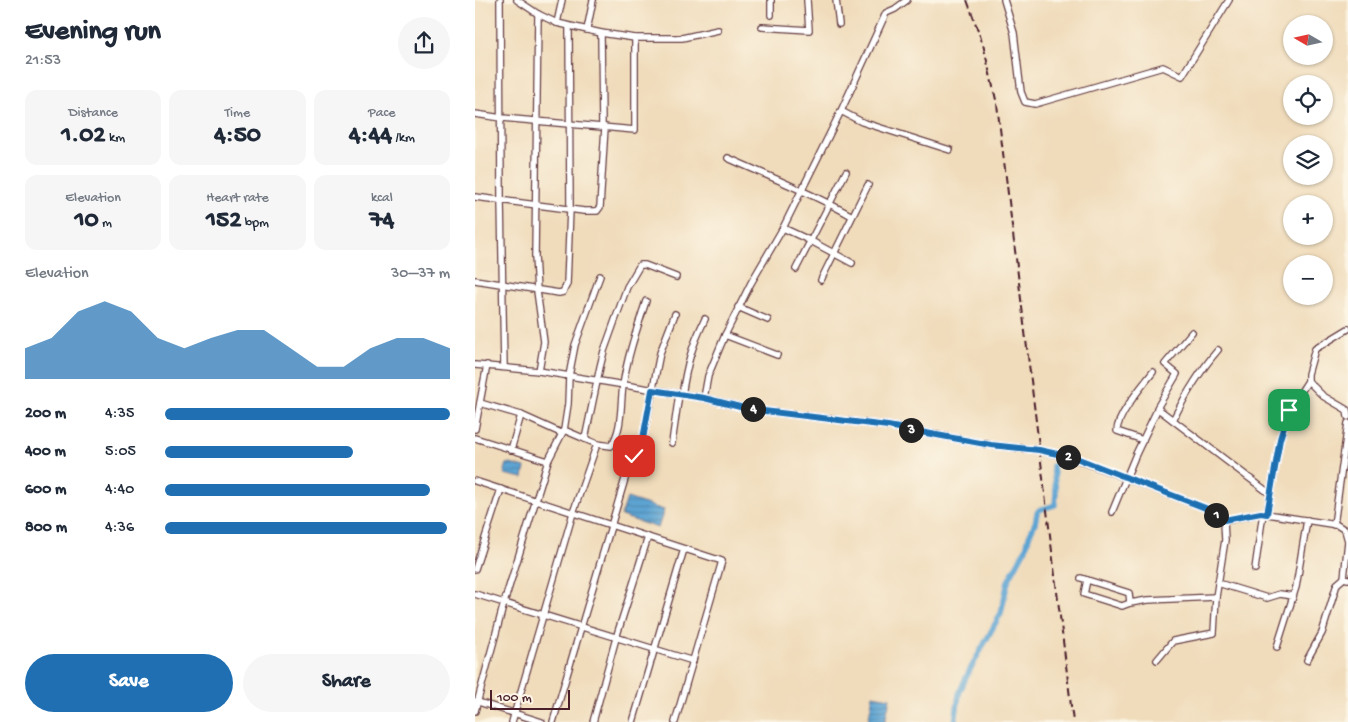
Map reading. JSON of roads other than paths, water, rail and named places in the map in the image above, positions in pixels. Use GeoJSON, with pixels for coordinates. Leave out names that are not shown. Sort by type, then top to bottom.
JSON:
{"type":"FeatureCollection","features":[{"type":"Feature","properties":{"kind":"street"},"geometry":{"type":"LineString","coordinates":[[500,0],[504,367]]}},
{"type":"Feature","properties":{"kind":"street"},"geometry":{"type":"LineString","coordinates":[[557,23],[562,0]]}},
{"type":"Feature","properties":{"kind":"street"},"geometry":{"type":"LineString","coordinates":[[587,30],[593,0]]}},
{"type":"Feature","properties":{"kind":"street"},"geometry":{"type":"LineString","coordinates":[[771,0],[771,15]]}},
{"type":"Feature","properties":{"kind":"street"},"geometry":{"type":"LineString","coordinates":[[762,27],[809,30],[807,0]]}},
{"type":"Feature","properties":{"kind":"street"},"geometry":{"type":"LineString","coordinates":[[836,0],[839,24]]}},
{"type":"Feature","properties":{"kind":"street"},"geometry":{"type":"LineString","coordinates":[[704,398],[708,376],[738,307],[783,228],[841,112],[886,13],[907,0]]}},
{"type":"Feature","properties":{"kind":"street"},"geometry":{"type":"LineString","coordinates":[[1004,0],[1014,34],[1021,92],[1025,102],[1035,104],[1163,67],[1182,76],[1229,0]]}},
{"type":"Feature","properties":{"kind":"street"},"geometry":{"type":"LineString","coordinates":[[521,1],[538,14],[569,27],[635,38],[682,38],[719,30]]}},
{"type":"Feature","properties":{"kind":"street"},"geometry":{"type":"LineString","coordinates":[[538,14],[536,120],[537,291],[544,342],[539,371]]}},
{"type":"Feature","properties":{"kind":"street"},"geometry":{"type":"LineString","coordinates":[[475,280],[559,294],[563,292],[567,284],[570,209],[569,27]]}},
{"type":"Feature","properties":{"kind":"street"},"geometry":{"type":"LineString","coordinates":[[475,197],[597,211],[600,207],[603,127],[601,33]]}},
{"type":"Feature","properties":{"kind":"street"},"geometry":{"type":"LineString","coordinates":[[475,114],[635,130],[635,38]]}},
{"type":"Feature","properties":{"kind":"street"},"geometry":{"type":"LineString","coordinates":[[841,112],[862,122],[950,150]]}},
{"type":"Feature","properties":{"kind":"street"},"geometry":{"type":"LineString","coordinates":[[728,158],[787,185],[801,189],[852,216]]}},
{"type":"Feature","properties":{"kind":"street"},"geometry":{"type":"LineString","coordinates":[[796,269],[846,172]]}},
{"type":"Feature","properties":{"kind":"street"},"geometry":{"type":"LineString","coordinates":[[821,280],[869,185]]}},
{"type":"Feature","properties":{"kind":"street"},"geometry":{"type":"LineString","coordinates":[[783,228],[852,263]]}},
{"type":"Feature","properties":{"kind":"street"},"geometry":{"type":"LineString","coordinates":[[585,439],[598,381],[599,367],[627,287],[639,265],[676,277]]}},
{"type":"Feature","properties":{"kind":"street"},"geometry":{"type":"LineString","coordinates":[[475,711],[504,603],[549,461],[563,431],[568,404],[569,376],[575,345],[600,276]]}},
{"type":"Feature","properties":{"kind":"street"},"geometry":{"type":"LineString","coordinates":[[480,403],[521,415],[597,444],[611,446],[617,436],[623,386],[633,341],[646,300]]}},
{"type":"Feature","properties":{"kind":"street"},"geometry":{"type":"LineString","coordinates":[[738,307],[768,320]]}},
{"type":"Feature","properties":{"kind":"street"},"geometry":{"type":"LineString","coordinates":[[553,722],[631,462],[642,444],[660,353],[675,314]]}},
{"type":"Feature","properties":{"kind":"street"},"geometry":{"type":"LineString","coordinates":[[672,442],[687,362],[705,319]]}},
{"type":"Feature","properties":{"kind":"street"},"geometry":{"type":"LineString","coordinates":[[1348,329],[1315,349],[1308,374],[1309,380],[1323,396],[1348,412]]}},
{"type":"Feature","properties":{"kind":"street"},"geometry":{"type":"LineString","coordinates":[[1113,512],[1143,440],[1177,374],[1165,364],[1193,332]]}},
{"type":"Feature","properties":{"kind":"street"},"geometry":{"type":"LineString","coordinates":[[725,335],[777,355]]}},
{"type":"Feature","properties":{"kind":"street"},"geometry":{"type":"LineString","coordinates":[[1173,420],[1188,390],[1204,366],[1219,350]]}},
{"type":"Feature","properties":{"kind":"street"},"geometry":{"type":"LineString","coordinates":[[475,365],[539,371],[704,398],[748,409],[888,426],[991,445],[1039,450],[1076,458],[1208,509],[1224,520],[1265,513],[1333,524],[1347,530],[1346,578],[1337,584],[1322,634],[1307,660]]}},
{"type":"Feature","properties":{"kind":"street"},"geometry":{"type":"LineString","coordinates":[[475,428],[487,365]]}},
{"type":"Feature","properties":{"kind":"street"},"geometry":{"type":"LineString","coordinates":[[1143,440],[1117,431],[1116,428],[1153,372]]}},
{"type":"Feature","properties":{"kind":"street"},"geometry":{"type":"LineString","coordinates":[[1255,569],[1280,439],[1289,410],[1309,380]]}},
{"type":"Feature","properties":{"kind":"street"},"geometry":{"type":"LineString","coordinates":[[1158,408],[1269,493]]}},
{"type":"Feature","properties":{"kind":"street"},"geometry":{"type":"LineString","coordinates":[[511,450],[521,415]]}},
{"type":"Feature","properties":{"kind":"street"},"geometry":{"type":"LineString","coordinates":[[1333,524],[1345,466],[1348,423]]}},
{"type":"Feature","properties":{"kind":"street"},"geometry":{"type":"LineString","coordinates":[[475,438],[549,461]]}},
{"type":"Feature","properties":{"kind":"street"},"geometry":{"type":"LineString","coordinates":[[512,722],[573,513],[597,444]]}},
{"type":"Feature","properties":{"kind":"street"},"geometry":{"type":"LineString","coordinates":[[475,481],[722,561],[675,722]]}},
{"type":"Feature","properties":{"kind":"street"},"geometry":{"type":"LineString","coordinates":[[475,569],[501,489]]}},
{"type":"Feature","properties":{"kind":"street"},"geometry":{"type":"LineString","coordinates":[[1157,660],[1173,641],[1213,633],[1216,597],[1225,540],[1224,520]]}},
{"type":"Feature","properties":{"kind":"street"},"geometry":{"type":"LineString","coordinates":[[1277,647],[1297,587],[1307,520]]}},
{"type":"Feature","properties":{"kind":"street"},"geometry":{"type":"LineString","coordinates":[[593,722],[616,638],[648,537]]}},
{"type":"Feature","properties":{"kind":"street"},"geometry":{"type":"LineString","coordinates":[[633,722],[684,549]]}},
{"type":"Feature","properties":{"kind":"street"},"geometry":{"type":"LineString","coordinates":[[1130,603],[1129,593],[1084,579],[1084,594],[1122,606],[1148,600],[1216,597]]}},
{"type":"Feature","properties":{"kind":"street"},"geometry":{"type":"LineString","coordinates":[[1218,583],[1267,598],[1279,594],[1293,596]]}},
{"type":"Feature","properties":{"kind":"street"},"geometry":{"type":"LineString","coordinates":[[475,594],[693,661]]}},
{"type":"Feature","properties":{"kind":"street"},"geometry":{"type":"LineString","coordinates":[[477,701],[542,722]]}},
{"type":"Feature","properties":{"kind":"water"},"geometry":{"type":"Polygon","coordinates":[[[507,463],[525,468],[523,478],[504,474],[507,463]]]}},
{"type":"Feature","properties":{"kind":"water"},"geometry":{"type":"Polygon","coordinates":[[[627,498],[664,510],[658,528],[621,516],[627,498]]]}},
{"type":"Feature","properties":{"kind":"water"},"geometry":{"type":"Polygon","coordinates":[[[873,695],[890,698],[885,722],[868,722],[873,695]]]}},
{"type":"Feature","properties":{"kind":"waterway"},"geometry":{"type":"LineString","coordinates":[[955,722],[959,694],[966,677],[1001,613],[1008,581],[1026,548],[1037,513],[1039,510],[1055,505],[1056,492],[1053,466]]}},
{"type":"Feature","properties":{"kind":"railway"},"geometry":{"type":"LineString","coordinates":[[967,0],[983,44],[997,104],[1073,722]]}}]}
